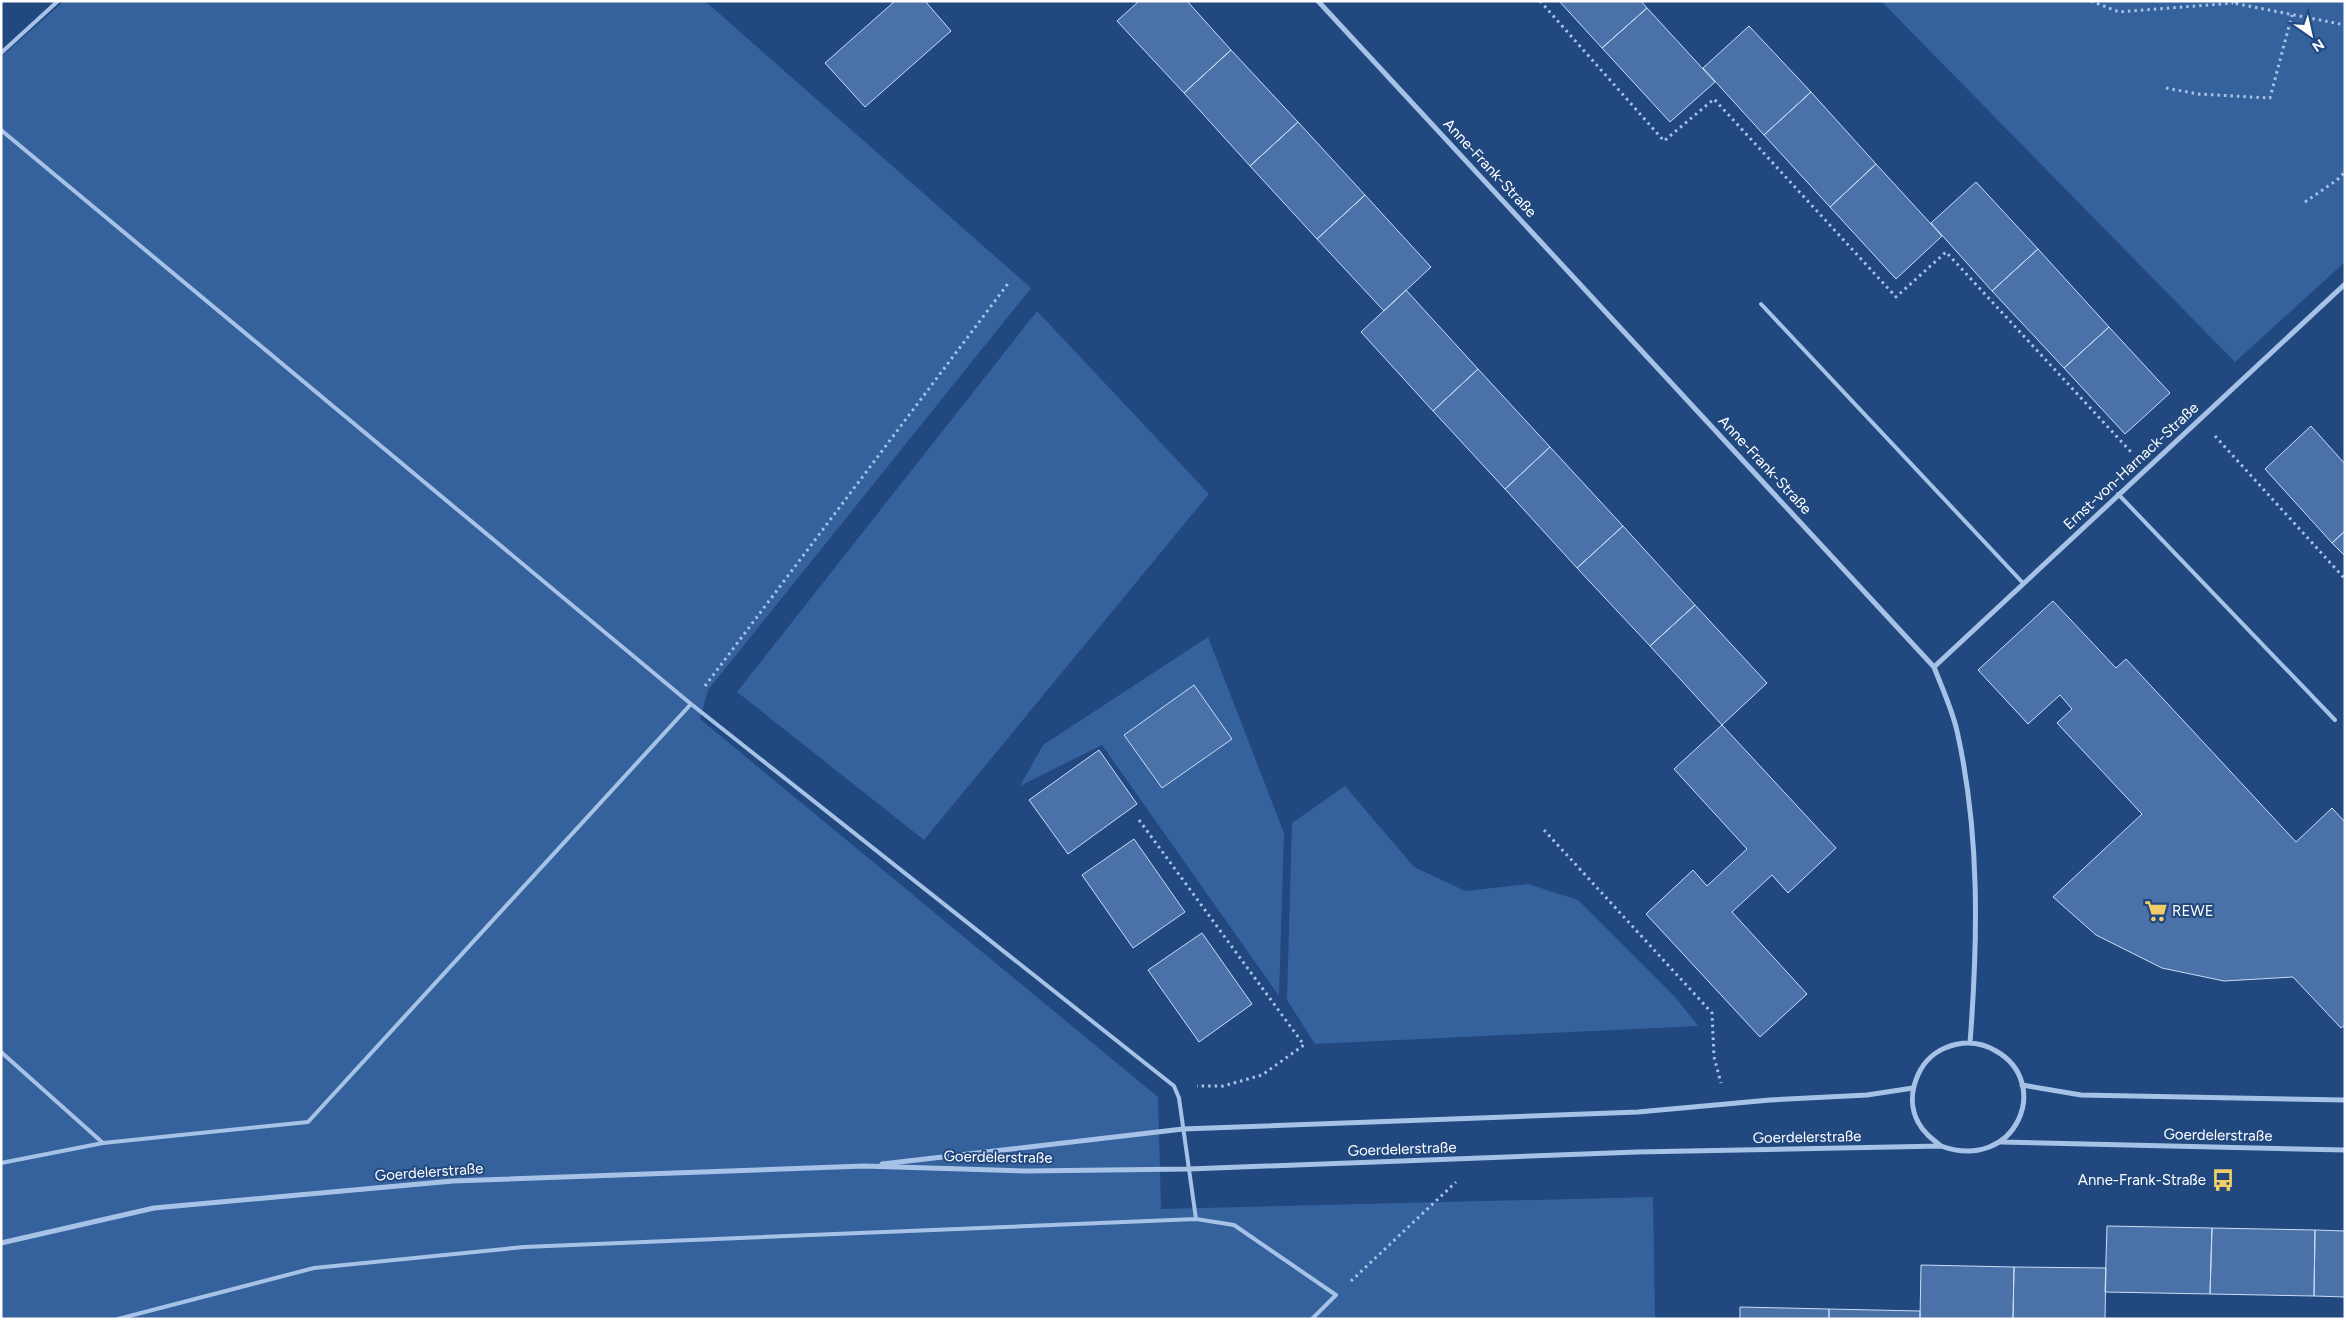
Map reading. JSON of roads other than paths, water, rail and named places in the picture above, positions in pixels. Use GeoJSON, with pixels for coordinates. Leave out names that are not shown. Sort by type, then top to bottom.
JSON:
{"type":"FeatureCollection","features":[{"type":"Feature","properties":{"kind":"street","name":"Anne-Frank-Straße"},"geometry":{"type":"LineString","coordinates":[[1318,1],[1934,666],[1957,730],[1975,859],[1975,983],[1970,1042]]}},
{"type":"Feature","properties":{"kind":"street","name":"Ernst-von-Harnack-Straße"},"geometry":{"type":"LineString","coordinates":[[1934,666],[2345,284]]}},
{"type":"Feature","properties":{"kind":"street"},"geometry":{"type":"LineString","coordinates":[[1913,1088],[1918,1073],[1934,1055],[1954,1044],[1970,1042],[1988,1046],[2004,1055],[2015,1068],[2022,1085],[2023,1101],[2020,1116],[2012,1130],[2001,1142]]}},
{"type":"Feature","properties":{"kind":"street"},"geometry":{"type":"LineString","coordinates":[[2022,1085],[2081,1095],[2345,1100]]}},
{"type":"Feature","properties":{"kind":"street","name":"Goerdelerstraße"},"geometry":{"type":"LineString","coordinates":[[864,1166],[1183,1129],[1638,1112],[1867,1095],[1913,1088],[1913,1105],[1918,1121],[1928,1136],[1941,1146],[1956,1152],[1987,1150],[2001,1142],[2345,1150]]}},
{"type":"Feature","properties":{"kind":"street","name":"Goerdelerstraße"},"geometry":{"type":"LineString","coordinates":[[1,1243],[154,1208],[453,1181],[864,1166],[1025,1171],[1189,1169],[1637,1152],[1941,1146]]}},
{"type":"Feature","properties":{"kind":"lane"},"geometry":{"type":"LineString","coordinates":[[1,52],[58,1]]}},
{"type":"Feature","properties":{"kind":"lane"},"geometry":{"type":"LineString","coordinates":[[1,130],[691,704],[1174,1086],[1179,1098],[1196,1219]]}},
{"type":"Feature","properties":{"kind":"lane"},"geometry":{"type":"LineString","coordinates":[[1761,304],[2023,583]]}},
{"type":"Feature","properties":{"kind":"lane"},"geometry":{"type":"LineString","coordinates":[[2118,494],[2335,720]]}},
{"type":"Feature","properties":{"kind":"lane"},"geometry":{"type":"LineString","coordinates":[[1,1163],[103,1143],[308,1122],[691,704]]}},
{"type":"Feature","properties":{"kind":"lane"},"geometry":{"type":"LineString","coordinates":[[1,1052],[103,1143]]}},
{"type":"Feature","properties":{"kind":"lane"},"geometry":{"type":"LineString","coordinates":[[118,1319],[314,1268],[514,1248],[1196,1219],[1234,1225],[1336,1295],[1312,1319]]}},
{"type":"Feature","properties":{"kind":"place","name":"REWE"},"geometry":{"type":"Point","coordinates":[2156,911]}},
{"type":"Feature","properties":{"kind":"place","name":"Anne-Frank-Straße"},"geometry":{"type":"Point","coordinates":[2223,1180]}}]}
